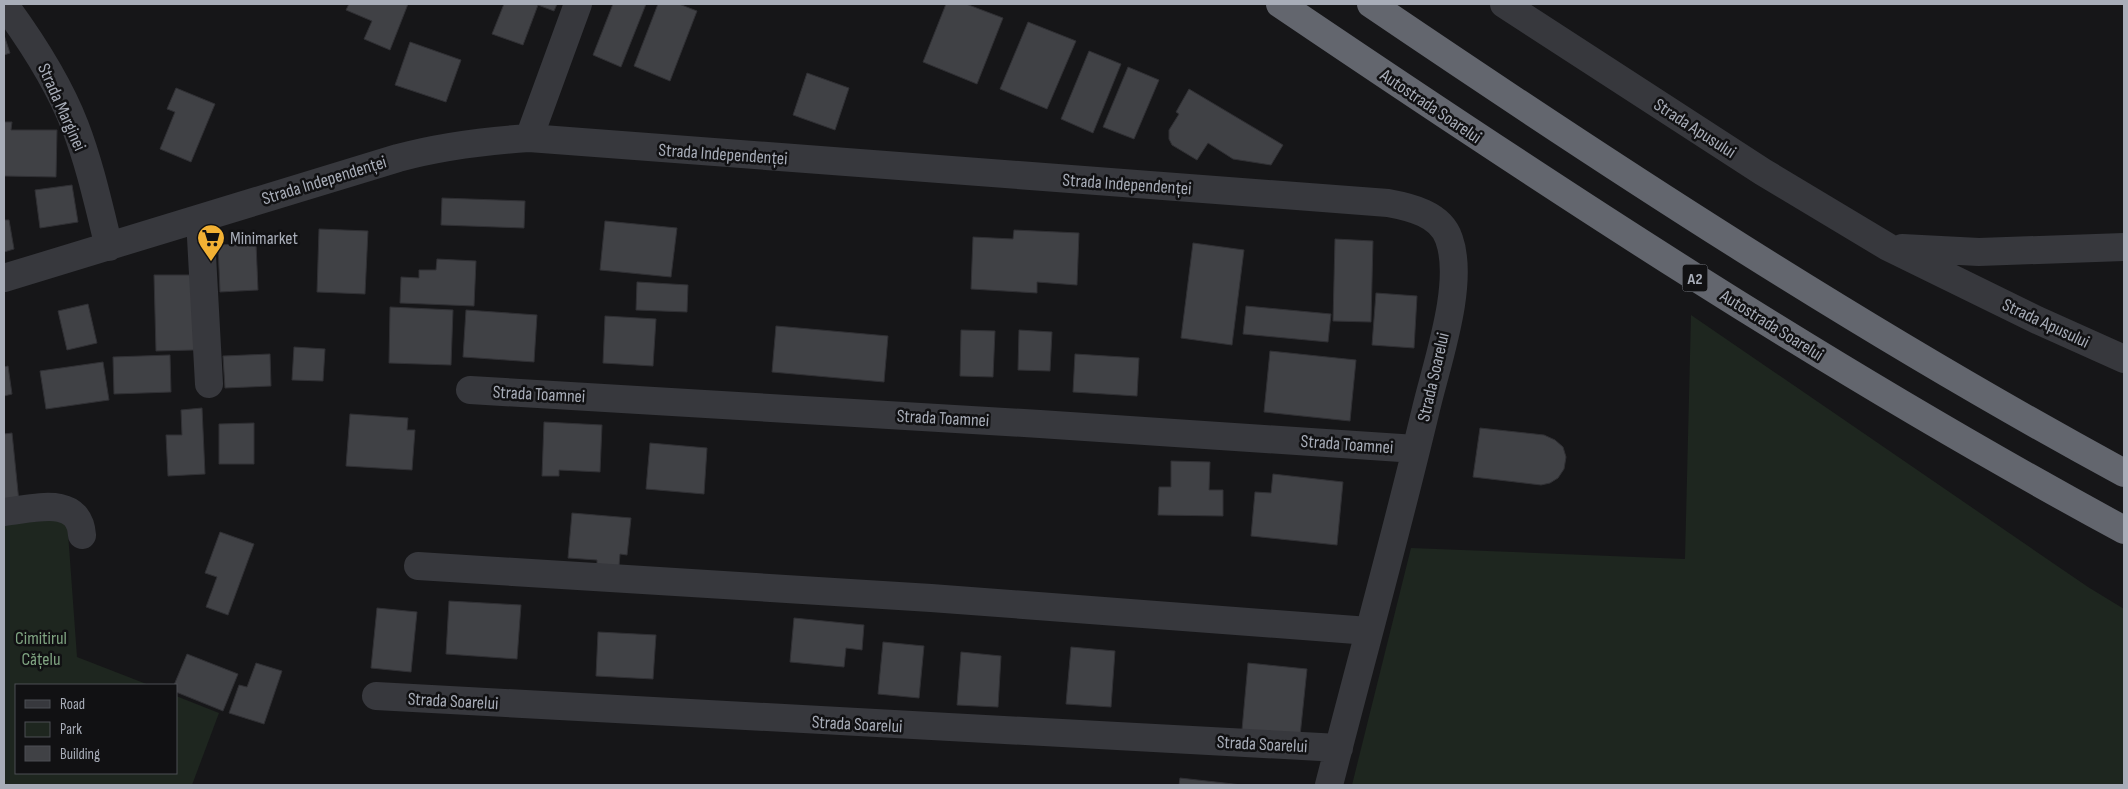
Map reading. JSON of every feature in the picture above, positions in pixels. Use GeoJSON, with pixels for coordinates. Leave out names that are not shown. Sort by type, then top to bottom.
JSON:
{"type":"FeatureCollection","features":[{"type":"Feature","properties":{"kind":"highway","name":"Autostrada Soarelui"},"geometry":{"type":"LineString","coordinates":[[1280,4],[1460,126],[1831,363],[2022,474],[2124,530]]}},
{"type":"Feature","properties":{"kind":"highway"},"geometry":{"type":"LineString","coordinates":[[1371,4],[1581,146],[1844,313],[2048,432],[2124,473]]}},
{"type":"Feature","properties":{"kind":"street","name":"Strada Marginei"},"geometry":{"type":"LineString","coordinates":[[4,4],[36,51],[60,92],[75,127],[109,247]]}},
{"type":"Feature","properties":{"kind":"street"},"geometry":{"type":"LineString","coordinates":[[529,138],[578,4]]}},
{"type":"Feature","properties":{"kind":"street","name":"Strada Apusului"},"geometry":{"type":"LineString","coordinates":[[1504,4],[1715,141],[1888,247],[2037,320],[2124,359]]}},
{"type":"Feature","properties":{"kind":"street","name":"Strada Independenței"},"geometry":{"type":"LineString","coordinates":[[4,278],[436,148],[481,141],[529,138],[1388,203],[1412,207],[1432,216],[1449,236]]}},
{"type":"Feature","properties":{"kind":"street"},"geometry":{"type":"LineString","coordinates":[[200,219],[209,384]]}},
{"type":"Feature","properties":{"kind":"street","name":"Strada Soarelui"},"geometry":{"type":"LineString","coordinates":[[1329,785],[1416,449],[1451,302],[1454,258],[1449,236]]}},
{"type":"Feature","properties":{"kind":"street","name":"Strada Apusului"},"geometry":{"type":"LineString","coordinates":[[1888,247],[1979,252],[2124,247]]}},
{"type":"Feature","properties":{"kind":"street","name":"Strada Toamnei"},"geometry":{"type":"LineString","coordinates":[[470,390],[1031,423],[1416,449]]}},
{"type":"Feature","properties":{"kind":"street"},"geometry":{"type":"LineString","coordinates":[[4,512],[56,507],[74,512],[82,523],[82,535]]}},
{"type":"Feature","properties":{"kind":"street"},"geometry":{"type":"LineString","coordinates":[[418,566],[932,598],[1369,631]]}},
{"type":"Feature","properties":{"kind":"street","name":"Strada Soarelui"},"geometry":{"type":"LineString","coordinates":[[376,696],[970,730],[1339,748]]}},
{"type":"Feature","properties":{"kind":"green space"},"geometry":{"type":"Polygon","coordinates":[[[1691,315],[2088,587],[2124,609],[2124,785],[1352,785],[1411,548],[1685,559],[1691,315]]]}},
{"type":"Feature","properties":{"kind":"green space","name":"Cimitirul Cățelu"},"geometry":{"type":"Polygon","coordinates":[[[67,519],[77,657],[146,684],[15,684],[15,774],[178,774],[178,697],[219,713],[192,785],[4,785],[4,524],[67,519]]]}},
{"type":"Feature","properties":{"kind":"building"},"geometry":{"type":"Polygon","coordinates":[[[349,4],[408,4],[390,50],[364,39],[372,21],[346,10],[349,4]]]}},
{"type":"Feature","properties":{"kind":"building"},"geometry":{"type":"Polygon","coordinates":[[[504,4],[557,4],[554,11],[538,5],[523,45],[492,34],[504,4]]]}},
{"type":"Feature","properties":{"kind":"building"},"geometry":{"type":"Polygon","coordinates":[[[613,4],[646,4],[621,67],[593,55],[613,4]]]}},
{"type":"Feature","properties":{"kind":"building"},"geometry":{"type":"Polygon","coordinates":[[[658,4],[679,4],[697,11],[670,81],[634,66],[658,4]]]}},
{"type":"Feature","properties":{"kind":"building"},"geometry":{"type":"Polygon","coordinates":[[[946,4],[966,4],[1003,18],[977,84],[923,62],[946,4]]]}},
{"type":"Feature","properties":{"kind":"building"},"geometry":{"type":"Polygon","coordinates":[[[1028,22],[1076,41],[1047,109],[1000,89],[1028,22]]]}},
{"type":"Feature","properties":{"kind":"building"},"geometry":{"type":"Polygon","coordinates":[[[4,35],[10,53],[4,55],[4,35]]]}},
{"type":"Feature","properties":{"kind":"building"},"geometry":{"type":"Polygon","coordinates":[[[410,42],[461,60],[446,102],[395,85],[410,42]]]}},
{"type":"Feature","properties":{"kind":"building"},"geometry":{"type":"Polygon","coordinates":[[[1089,51],[1121,64],[1093,133],[1061,119],[1089,51]]]}},
{"type":"Feature","properties":{"kind":"building"},"geometry":{"type":"Polygon","coordinates":[[[1128,67],[1159,80],[1134,139],[1103,127],[1128,67]]]}},
{"type":"Feature","properties":{"kind":"building"},"geometry":{"type":"Polygon","coordinates":[[[807,73],[849,88],[835,130],[793,115],[807,73]]]}},
{"type":"Feature","properties":{"kind":"building"},"geometry":{"type":"Polygon","coordinates":[[[176,88],[215,104],[191,162],[160,149],[175,112],[167,109],[176,88]]]}},
{"type":"Feature","properties":{"kind":"building"},"geometry":{"type":"Polygon","coordinates":[[[1189,89],[1283,145],[1271,165],[1233,159],[1208,143],[1197,160],[1172,145],[1169,139],[1169,130],[1179,114],[1176,112],[1189,89]]]}},
{"type":"Feature","properties":{"kind":"building"},"geometry":{"type":"Polygon","coordinates":[[[4,122],[12,122],[11,130],[57,130],[56,177],[4,176],[4,122]]]}},
{"type":"Feature","properties":{"kind":"building"},"geometry":{"type":"Polygon","coordinates":[[[72,185],[78,222],[40,228],[35,190],[72,185]]]}},
{"type":"Feature","properties":{"kind":"building"},"geometry":{"type":"Polygon","coordinates":[[[442,198],[525,201],[524,228],[441,225],[442,198]]]}},
{"type":"Feature","properties":{"kind":"building"},"geometry":{"type":"Polygon","coordinates":[[[4,220],[9,220],[14,249],[4,252],[4,220]]]}},
{"type":"Feature","properties":{"kind":"building"},"geometry":{"type":"Polygon","coordinates":[[[605,221],[677,228],[671,277],[600,270],[605,221]]]}},
{"type":"Feature","properties":{"kind":"building"},"geometry":{"type":"Polygon","coordinates":[[[319,229],[368,231],[365,294],[317,292],[319,229]]]}},
{"type":"Feature","properties":{"kind":"building"},"geometry":{"type":"Polygon","coordinates":[[[1014,230],[1079,233],[1077,285],[1037,282],[1037,293],[971,289],[973,237],[1013,239],[1014,230]]]}},
{"type":"Feature","properties":{"kind":"building"},"geometry":{"type":"Polygon","coordinates":[[[1335,239],[1373,241],[1371,322],[1333,321],[1335,239]]]}},
{"type":"Feature","properties":{"kind":"building"},"geometry":{"type":"Polygon","coordinates":[[[256,243],[258,290],[220,292],[218,245],[256,243]]]}},
{"type":"Feature","properties":{"kind":"building"},"geometry":{"type":"Polygon","coordinates":[[[1193,243],[1244,250],[1232,345],[1181,338],[1193,243]]]}},
{"type":"Feature","properties":{"kind":"building"},"geometry":{"type":"Polygon","coordinates":[[[437,259],[476,261],[474,306],[400,303],[401,277],[419,278],[419,270],[436,270],[437,259]]]}},
{"type":"Feature","properties":{"kind":"building"},"geometry":{"type":"Polygon","coordinates":[[[154,275],[192,275],[194,350],[156,351],[154,275]]]}},
{"type":"Feature","properties":{"kind":"building"},"geometry":{"type":"Polygon","coordinates":[[[637,282],[688,285],[687,312],[636,310],[637,282]]]}},
{"type":"Feature","properties":{"kind":"building"},"geometry":{"type":"Polygon","coordinates":[[[1376,293],[1417,296],[1414,348],[1372,345],[1376,293]]]}},
{"type":"Feature","properties":{"kind":"building"},"geometry":{"type":"Polygon","coordinates":[[[88,304],[97,343],[67,350],[58,311],[88,304]]]}},
{"type":"Feature","properties":{"kind":"building"},"geometry":{"type":"Polygon","coordinates":[[[1246,306],[1331,314],[1328,342],[1243,334],[1246,306]]]}},
{"type":"Feature","properties":{"kind":"building"},"geometry":{"type":"Polygon","coordinates":[[[390,307],[453,310],[451,365],[389,363],[390,307]]]}},
{"type":"Feature","properties":{"kind":"building"},"geometry":{"type":"Polygon","coordinates":[[[466,310],[537,315],[534,362],[463,357],[466,310]]]}},
{"type":"Feature","properties":{"kind":"building"},"geometry":{"type":"Polygon","coordinates":[[[605,316],[656,319],[653,366],[603,363],[605,316]]]}},
{"type":"Feature","properties":{"kind":"building"},"geometry":{"type":"Polygon","coordinates":[[[776,326],[888,336],[884,382],[772,372],[776,326]]]}},
{"type":"Feature","properties":{"kind":"building"},"geometry":{"type":"Polygon","coordinates":[[[961,330],[995,331],[993,377],[960,376],[961,330]]]}},
{"type":"Feature","properties":{"kind":"building"},"geometry":{"type":"Polygon","coordinates":[[[1019,330],[1052,332],[1050,371],[1018,370],[1019,330]]]}},
{"type":"Feature","properties":{"kind":"building"},"geometry":{"type":"Polygon","coordinates":[[[294,347],[325,349],[323,381],[292,380],[294,347]]]}},
{"type":"Feature","properties":{"kind":"building"},"geometry":{"type":"Polygon","coordinates":[[[1270,351],[1356,360],[1350,421],[1264,412],[1270,351]]]}},
{"type":"Feature","properties":{"kind":"building"},"geometry":{"type":"Polygon","coordinates":[[[270,354],[271,386],[225,388],[223,356],[270,354]]]}},
{"type":"Feature","properties":{"kind":"building"},"geometry":{"type":"Polygon","coordinates":[[[1075,354],[1139,358],[1137,396],[1073,392],[1075,354]]]}},
{"type":"Feature","properties":{"kind":"building"},"geometry":{"type":"Polygon","coordinates":[[[170,355],[171,392],[114,394],[113,357],[170,355]]]}},
{"type":"Feature","properties":{"kind":"building"},"geometry":{"type":"Polygon","coordinates":[[[103,362],[109,400],[46,409],[40,371],[103,362]]]}},
{"type":"Feature","properties":{"kind":"building"},"geometry":{"type":"Polygon","coordinates":[[[8,366],[12,394],[4,396],[4,367],[8,366]]]}},
{"type":"Feature","properties":{"kind":"building"},"geometry":{"type":"Polygon","coordinates":[[[202,408],[205,474],[168,476],[166,435],[182,435],[181,410],[202,408]]]}},
{"type":"Feature","properties":{"kind":"building"},"geometry":{"type":"Polygon","coordinates":[[[350,414],[408,418],[407,430],[415,430],[412,470],[346,466],[350,414]]]}},
{"type":"Feature","properties":{"kind":"building"},"geometry":{"type":"Polygon","coordinates":[[[544,422],[602,425],[600,472],[559,470],[559,476],[542,476],[544,422]]]}},
{"type":"Feature","properties":{"kind":"building"},"geometry":{"type":"Polygon","coordinates":[[[254,423],[254,464],[219,464],[219,424],[254,423]]]}},
{"type":"Feature","properties":{"kind":"building"},"geometry":{"type":"Polygon","coordinates":[[[1480,428],[1544,435],[1555,440],[1563,447],[1566,457],[1564,469],[1558,478],[1550,483],[1541,485],[1473,477],[1480,428]]]}},
{"type":"Feature","properties":{"kind":"building"},"geometry":{"type":"Polygon","coordinates":[[[12,433],[19,502],[4,504],[4,434],[12,433]]]}},
{"type":"Feature","properties":{"kind":"building"},"geometry":{"type":"Polygon","coordinates":[[[650,443],[707,448],[704,494],[646,489],[650,443]]]}},
{"type":"Feature","properties":{"kind":"building"},"geometry":{"type":"Polygon","coordinates":[[[1171,461],[1210,462],[1209,490],[1223,490],[1223,516],[1158,515],[1159,487],[1171,487],[1171,461]]]}},
{"type":"Feature","properties":{"kind":"building"},"geometry":{"type":"Polygon","coordinates":[[[1273,474],[1343,482],[1337,545],[1251,536],[1255,492],[1271,493],[1273,474]]]}},
{"type":"Feature","properties":{"kind":"building"},"geometry":{"type":"Polygon","coordinates":[[[572,513],[631,518],[627,555],[620,554],[619,566],[597,564],[597,560],[568,558],[572,513]]]}},
{"type":"Feature","properties":{"kind":"building"},"geometry":{"type":"Polygon","coordinates":[[[220,532],[254,544],[228,615],[206,607],[217,577],[205,573],[220,532]]]}},
{"type":"Feature","properties":{"kind":"building"},"geometry":{"type":"Polygon","coordinates":[[[449,601],[521,605],[517,659],[446,654],[449,601]]]}},
{"type":"Feature","properties":{"kind":"building"},"geometry":{"type":"Polygon","coordinates":[[[377,608],[417,612],[411,672],[371,668],[377,608]]]}},
{"type":"Feature","properties":{"kind":"building"},"geometry":{"type":"Polygon","coordinates":[[[794,618],[864,625],[862,650],[846,648],[844,667],[790,662],[794,618]]]}},
{"type":"Feature","properties":{"kind":"building"},"geometry":{"type":"Polygon","coordinates":[[[598,632],[656,635],[653,679],[596,676],[598,632]]]}},
{"type":"Feature","properties":{"kind":"building"},"geometry":{"type":"Polygon","coordinates":[[[883,642],[924,646],[919,698],[878,694],[883,642]]]}},
{"type":"Feature","properties":{"kind":"building"},"geometry":{"type":"Polygon","coordinates":[[[1071,647],[1115,651],[1111,707],[1066,704],[1071,647]]]}},
{"type":"Feature","properties":{"kind":"building"},"geometry":{"type":"Polygon","coordinates":[[[961,652],[1001,656],[998,707],[957,705],[961,652]]]}},
{"type":"Feature","properties":{"kind":"building"},"geometry":{"type":"Polygon","coordinates":[[[187,654],[238,674],[223,711],[178,693],[178,684],[174,684],[187,654]]]}},
{"type":"Feature","properties":{"kind":"building"},"geometry":{"type":"Polygon","coordinates":[[[256,663],[282,671],[264,724],[229,713],[239,685],[247,687],[256,663]]]}},
{"type":"Feature","properties":{"kind":"building"},"geometry":{"type":"Polygon","coordinates":[[[1248,663],[1307,669],[1300,736],[1242,730],[1248,663]]]}},
{"type":"Feature","properties":{"kind":"building"},"geometry":{"type":"Polygon","coordinates":[[[1180,778],[1242,785],[1179,785],[1180,778]]]}},
{"type":"Feature","properties":{"kind":"place","name":"Minimarket"},"geometry":{"type":"Point","coordinates":[211,262]}}]}
